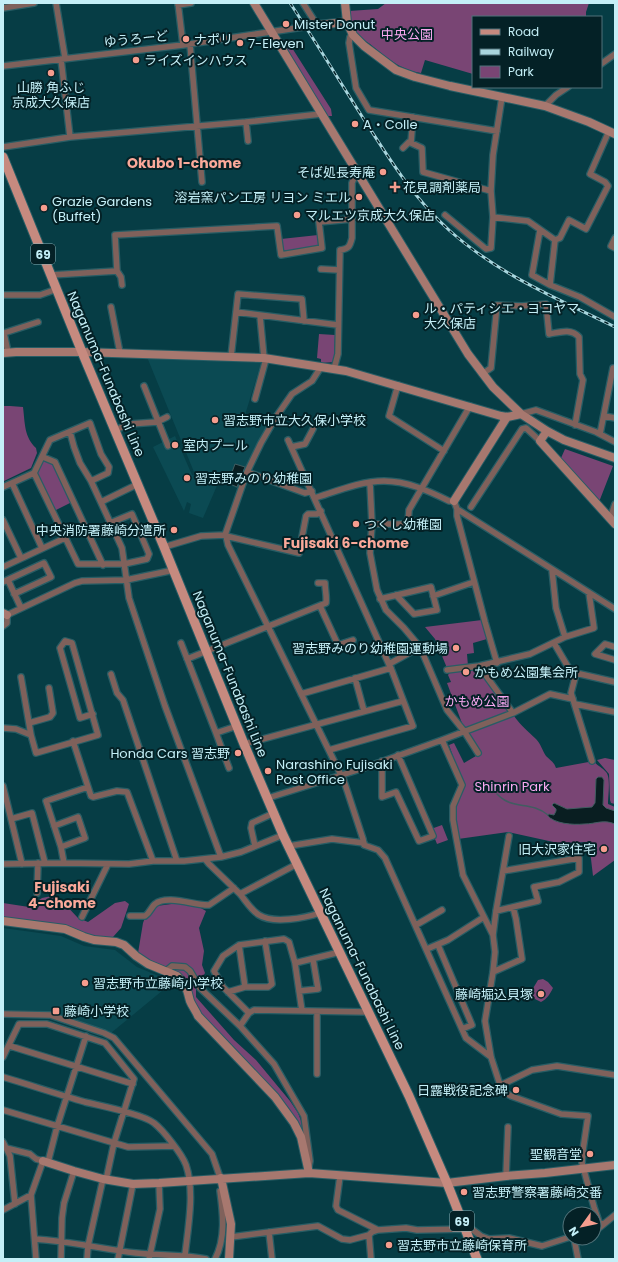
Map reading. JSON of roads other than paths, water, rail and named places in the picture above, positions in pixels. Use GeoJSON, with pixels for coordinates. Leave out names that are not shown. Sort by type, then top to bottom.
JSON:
{"type":"FeatureCollection","features":[{"type":"Feature","properties":{"kind":"main road","name":"Naganuma-Funabashi Line"},"geometry":{"type":"LineString","coordinates":[[3,157],[82,352],[283,835],[409,1096],[447,1183],[477,1259]]}},
{"type":"Feature","properties":{"kind":"street"},"geometry":{"type":"LineString","coordinates":[[3,8],[34,3]]}},
{"type":"Feature","properties":{"kind":"street"},"geometry":{"type":"LineString","coordinates":[[56,3],[70,137]]}},
{"type":"Feature","properties":{"kind":"street"},"geometry":{"type":"LineString","coordinates":[[183,45],[178,4],[191,3]]}},
{"type":"Feature","properties":{"kind":"street"},"geometry":{"type":"LineString","coordinates":[[254,3],[356,173],[468,354],[482,374],[521,414],[547,432],[564,440],[615,458]]}},
{"type":"Feature","properties":{"kind":"street"},"geometry":{"type":"LineString","coordinates":[[303,3],[317,25],[347,22]]}},
{"type":"Feature","properties":{"kind":"street"},"geometry":{"type":"LineString","coordinates":[[345,3],[347,22],[353,35],[364,46],[400,71],[450,86],[545,106],[612,133],[590,174],[605,182],[608,186],[586,229],[569,220],[560,238],[555,240]]}},
{"type":"Feature","properties":{"kind":"street","name":"ゆうろーど"},"geometry":{"type":"LineString","coordinates":[[3,66],[183,45],[317,25]]}},
{"type":"Feature","properties":{"kind":"street"},"geometry":{"type":"LineString","coordinates":[[353,35],[350,37],[349,44],[356,88],[369,110],[497,132]]}},
{"type":"Feature","properties":{"kind":"street"},"geometry":{"type":"LineString","coordinates":[[190,44],[202,182]]}},
{"type":"Feature","properties":{"kind":"street"},"geometry":{"type":"LineString","coordinates":[[602,63],[615,54]]}},
{"type":"Feature","properties":{"kind":"street"},"geometry":{"type":"LineString","coordinates":[[545,106],[556,95],[566,88]]}},
{"type":"Feature","properties":{"kind":"street"},"geometry":{"type":"LineString","coordinates":[[445,215],[486,249],[491,248],[493,217],[491,191],[493,155],[502,97]]}},
{"type":"Feature","properties":{"kind":"street"},"geometry":{"type":"LineString","coordinates":[[3,147],[70,137],[321,114]]}},
{"type":"Feature","properties":{"kind":"street"},"geometry":{"type":"LineString","coordinates":[[411,143],[413,117]]}},
{"type":"Feature","properties":{"kind":"street"},"geometry":{"type":"LineString","coordinates":[[246,122],[248,141]]}},
{"type":"Feature","properties":{"kind":"street"},"geometry":{"type":"LineString","coordinates":[[403,148],[409,142],[422,148],[422,172],[491,191]]}},
{"type":"Feature","properties":{"kind":"street"},"geometry":{"type":"LineString","coordinates":[[334,369],[338,354],[340,250],[348,248],[351,242],[352,183],[356,173]]}},
{"type":"Feature","properties":{"kind":"street"},"geometry":{"type":"LineString","coordinates":[[493,217],[528,221],[555,240]]}},
{"type":"Feature","properties":{"kind":"street"},"geometry":{"type":"LineString","coordinates":[[122,285],[121,277],[117,271],[115,235],[277,226],[280,255],[322,248],[319,222],[352,219]]}},
{"type":"Feature","properties":{"kind":"street"},"geometry":{"type":"LineString","coordinates":[[540,230],[532,275],[550,285],[580,297],[615,317]]}},
{"type":"Feature","properties":{"kind":"street"},"geometry":{"type":"LineString","coordinates":[[615,238],[612,246],[615,248]]}},
{"type":"Feature","properties":{"kind":"street"},"geometry":{"type":"LineString","coordinates":[[550,285],[555,240]]}},
{"type":"Feature","properties":{"kind":"street"},"geometry":{"type":"LineString","coordinates":[[321,269],[339,270]]}},
{"type":"Feature","properties":{"kind":"street"},"geometry":{"type":"LineString","coordinates":[[52,275],[117,271]]}},
{"type":"Feature","properties":{"kind":"street"},"geometry":{"type":"LineString","coordinates":[[3,295],[40,295],[57,289]]}},
{"type":"Feature","properties":{"kind":"street"},"geometry":{"type":"LineString","coordinates":[[231,357],[238,294],[302,299],[304,321]]}},
{"type":"Feature","properties":{"kind":"street"},"geometry":{"type":"LineString","coordinates":[[482,374],[491,368],[497,305],[522,306],[546,304],[549,334],[568,331],[579,337],[580,374],[583,380],[575,425]]}},
{"type":"Feature","properties":{"kind":"street"},"geometry":{"type":"LineString","coordinates":[[111,307],[120,353]]}},
{"type":"Feature","properties":{"kind":"street"},"geometry":{"type":"LineString","coordinates":[[236,312],[338,325]]}},
{"type":"Feature","properties":{"kind":"street"},"geometry":{"type":"LineString","coordinates":[[255,399],[265,359],[260,316]]}},
{"type":"Feature","properties":{"kind":"street"},"geometry":{"type":"LineString","coordinates":[[38,322],[4,333],[5,353],[82,352],[231,357],[265,359],[334,369],[507,417],[536,410],[600,434],[615,442]]}},
{"type":"Feature","properties":{"kind":"street"},"geometry":{"type":"LineString","coordinates":[[321,368],[312,381],[292,394],[261,442],[247,472],[226,536],[228,545],[342,775],[364,845],[378,850],[385,858],[466,1038],[492,1057]]}},
{"type":"Feature","properties":{"kind":"street"},"geometry":{"type":"LineString","coordinates":[[600,434],[612,368],[615,368]]}},
{"type":"Feature","properties":{"kind":"street"},"geometry":{"type":"LineString","coordinates":[[144,386],[152,404],[157,422],[168,446]]}},
{"type":"Feature","properties":{"kind":"street"},"geometry":{"type":"LineString","coordinates":[[398,386],[389,416],[444,452]]}},
{"type":"Feature","properties":{"kind":"street"},"geometry":{"type":"LineString","coordinates":[[372,524],[408,524],[410,510],[470,406]]}},
{"type":"Feature","properties":{"kind":"street"},"geometry":{"type":"LineString","coordinates":[[604,416],[615,418]]}},
{"type":"Feature","properties":{"kind":"street"},"geometry":{"type":"LineString","coordinates":[[115,430],[130,424],[157,422],[168,417]]}},
{"type":"Feature","properties":{"kind":"street"},"geometry":{"type":"LineString","coordinates":[[497,663],[474,582],[455,505],[507,417]]}},
{"type":"Feature","properties":{"kind":"street"},"geometry":{"type":"LineString","coordinates":[[3,488],[34,473],[50,440],[90,424],[101,454],[109,467],[108,473],[91,481]]}},
{"type":"Feature","properties":{"kind":"street"},"geometry":{"type":"LineString","coordinates":[[471,507],[522,429],[526,428],[540,441],[612,521]]}},
{"type":"Feature","properties":{"kind":"street"},"geometry":{"type":"LineString","coordinates":[[291,447],[306,444],[313,429]]}},
{"type":"Feature","properties":{"kind":"street"},"geometry":{"type":"LineString","coordinates":[[70,432],[80,463],[91,481],[122,548],[129,598],[165,706],[221,856]]}},
{"type":"Feature","properties":{"kind":"street"},"geometry":{"type":"LineString","coordinates":[[540,441],[547,432]]}},
{"type":"Feature","properties":{"kind":"street"},"geometry":{"type":"LineString","coordinates":[[288,440],[390,666],[413,726],[329,750]]}},
{"type":"Feature","properties":{"kind":"street"},"geometry":{"type":"LineString","coordinates":[[43,457],[55,462],[102,565]]}},
{"type":"Feature","properties":{"kind":"street"},"geometry":{"type":"LineString","coordinates":[[247,472],[305,493],[312,492]]}},
{"type":"Feature","properties":{"kind":"street"},"geometry":{"type":"LineString","coordinates":[[34,473],[78,564],[124,564],[147,559],[149,554],[132,514],[110,523]]}},
{"type":"Feature","properties":{"kind":"street"},"geometry":{"type":"LineString","coordinates":[[315,498],[353,486],[385,481],[422,488],[449,500],[552,570],[615,609]]}},
{"type":"Feature","properties":{"kind":"street"},"geometry":{"type":"LineString","coordinates":[[12,483],[42,548]]}},
{"type":"Feature","properties":{"kind":"street"},"geometry":{"type":"LineString","coordinates":[[370,483],[372,524],[370,554],[380,599],[386,610],[420,647],[447,710],[464,731],[478,753]]}},
{"type":"Feature","properties":{"kind":"street"},"geometry":{"type":"LineString","coordinates":[[101,502],[138,484]]}},
{"type":"Feature","properties":{"kind":"street"},"geometry":{"type":"LineString","coordinates":[[612,521],[615,504]]}},
{"type":"Feature","properties":{"kind":"street"},"geometry":{"type":"LineString","coordinates":[[164,547],[201,536],[226,536],[299,554],[306,516],[308,514],[317,514],[321,511]]}},
{"type":"Feature","properties":{"kind":"street"},"geometry":{"type":"LineString","coordinates":[[3,520],[21,558]]}},
{"type":"Feature","properties":{"kind":"street"},"geometry":{"type":"LineString","coordinates":[[3,566],[65,538]]}},
{"type":"Feature","properties":{"kind":"street"},"geometry":{"type":"LineString","coordinates":[[14,594],[51,577],[44,563],[5,581],[21,608]]}},
{"type":"Feature","properties":{"kind":"street"},"geometry":{"type":"LineString","coordinates":[[3,626],[7,623],[5,614],[75,583],[82,581],[126,580],[174,570]]}},
{"type":"Feature","properties":{"kind":"street"},"geometry":{"type":"LineString","coordinates":[[552,570],[556,608],[565,637]]}},
{"type":"Feature","properties":{"kind":"street"},"geometry":{"type":"LineString","coordinates":[[433,596],[474,582]]}},
{"type":"Feature","properties":{"kind":"street"},"geometry":{"type":"LineString","coordinates":[[188,660],[326,603],[327,593],[325,590],[325,583],[318,583]]}},
{"type":"Feature","properties":{"kind":"street"},"geometry":{"type":"LineString","coordinates":[[380,599],[396,595],[431,587],[437,610],[414,614],[396,595]]}},
{"type":"Feature","properties":{"kind":"street"},"geometry":{"type":"LineString","coordinates":[[447,670],[497,663],[530,654],[565,637],[594,628],[589,593]]}},
{"type":"Feature","properties":{"kind":"street"},"geometry":{"type":"LineString","coordinates":[[320,606],[338,645],[353,640]]}},
{"type":"Feature","properties":{"kind":"street"},"geometry":{"type":"LineString","coordinates":[[21,677],[31,735],[36,753],[73,741],[98,735],[93,714],[72,643],[65,641],[60,648],[80,718],[93,714]]}},
{"type":"Feature","properties":{"kind":"street"},"geometry":{"type":"LineString","coordinates":[[181,643],[229,768]]}},
{"type":"Feature","properties":{"kind":"street"},"geometry":{"type":"LineString","coordinates":[[554,643],[571,672],[571,692],[592,761]]}},
{"type":"Feature","properties":{"kind":"street"},"geometry":{"type":"LineString","coordinates":[[615,647],[605,644],[595,654],[615,660]]}},
{"type":"Feature","properties":{"kind":"street"},"geometry":{"type":"LineString","coordinates":[[301,694],[390,666],[420,647]]}},
{"type":"Feature","properties":{"kind":"street"},"geometry":{"type":"LineString","coordinates":[[480,666],[513,713]]}},
{"type":"Feature","properties":{"kind":"street"},"geometry":{"type":"LineString","coordinates":[[571,672],[615,682]]}},
{"type":"Feature","properties":{"kind":"street"},"geometry":{"type":"LineString","coordinates":[[111,674],[118,693],[123,700],[177,861]]}},
{"type":"Feature","properties":{"kind":"street"},"geometry":{"type":"LineString","coordinates":[[355,678],[364,711]]}},
{"type":"Feature","properties":{"kind":"street"},"geometry":{"type":"LineString","coordinates":[[29,723],[50,717],[53,713],[50,688]]}},
{"type":"Feature","properties":{"kind":"street"},"geometry":{"type":"LineString","coordinates":[[268,798],[342,775],[442,740],[513,713],[550,694],[615,712]]}},
{"type":"Feature","properties":{"kind":"street"},"geometry":{"type":"LineString","coordinates":[[244,744],[403,700]]}},
{"type":"Feature","properties":{"kind":"street"},"geometry":{"type":"LineString","coordinates":[[216,733],[237,726]]}},
{"type":"Feature","properties":{"kind":"street"},"geometry":{"type":"LineString","coordinates":[[3,728],[16,729],[31,735]]}},
{"type":"Feature","properties":{"kind":"street"},"geometry":{"type":"LineString","coordinates":[[442,740],[462,785],[453,806],[453,820],[463,875],[493,935]]}},
{"type":"Feature","properties":{"kind":"street"},"geometry":{"type":"LineString","coordinates":[[73,741],[91,796],[93,798],[117,791],[127,792],[153,861]]}},
{"type":"Feature","properties":{"kind":"street"},"geometry":{"type":"LineString","coordinates":[[382,761],[382,797],[396,792],[419,841],[433,836],[398,755]]}},
{"type":"Feature","properties":{"kind":"street"},"geometry":{"type":"LineString","coordinates":[[3,786],[5,802],[11,819],[22,864]]}},
{"type":"Feature","properties":{"kind":"street"},"geometry":{"type":"LineString","coordinates":[[64,863],[61,847],[46,801],[88,787]]}},
{"type":"Feature","properties":{"kind":"street"},"geometry":{"type":"LineString","coordinates":[[11,819],[32,813],[45,863]]}},
{"type":"Feature","properties":{"kind":"street"},"geometry":{"type":"LineString","coordinates":[[255,846],[251,828],[252,823],[274,813]]}},
{"type":"Feature","properties":{"kind":"street"},"geometry":{"type":"LineString","coordinates":[[54,826],[78,817],[85,838],[61,847]]}},
{"type":"Feature","properties":{"kind":"street"},"geometry":{"type":"LineString","coordinates":[[3,864],[129,864],[153,861],[205,859],[241,852],[283,835]]}},
{"type":"Feature","properties":{"kind":"street"},"geometry":{"type":"LineString","coordinates":[[509,836],[499,887],[493,935],[495,952],[493,972],[484,1021],[492,1057],[502,1092],[561,1114],[584,1114],[588,1116],[582,1150],[583,1168],[594,1206]]}},
{"type":"Feature","properties":{"kind":"street"},"geometry":{"type":"LineString","coordinates":[[289,846],[332,840],[364,843]]}},
{"type":"Feature","properties":{"kind":"street"},"geometry":{"type":"LineString","coordinates":[[496,911],[538,901],[534,887],[559,882],[579,872],[579,858],[503,871]]}},
{"type":"Feature","properties":{"kind":"street"},"geometry":{"type":"LineString","coordinates":[[205,859],[240,894],[252,910],[260,916],[268,918],[294,919],[320,913]]}},
{"type":"Feature","properties":{"kind":"street"},"geometry":{"type":"LineString","coordinates":[[37,893],[38,863]]}},
{"type":"Feature","properties":{"kind":"street"},"geometry":{"type":"LineString","coordinates":[[82,917],[108,864]]}},
{"type":"Feature","properties":{"kind":"street"},"geometry":{"type":"LineString","coordinates":[[240,894],[297,864]]}},
{"type":"Feature","properties":{"kind":"street"},"geometry":{"type":"LineString","coordinates":[[130,916],[145,916],[155,904],[161,901],[184,901],[210,906],[234,888]]}},
{"type":"Feature","properties":{"kind":"street"},"geometry":{"type":"LineString","coordinates":[[493,972],[522,959],[513,907]]}},
{"type":"Feature","properties":{"kind":"street"},"geometry":{"type":"LineString","coordinates":[[416,925],[442,910]]}},
{"type":"Feature","properties":{"kind":"street"},"geometry":{"type":"LineString","coordinates":[[427,949],[438,945],[484,917]]}},
{"type":"Feature","properties":{"kind":"street"},"geometry":{"type":"LineString","coordinates":[[3,922],[65,928],[89,938],[116,942],[124,945],[140,959],[181,980],[187,986],[191,1003],[198,1016],[276,1096],[301,1138],[309,1171]]}},
{"type":"Feature","properties":{"kind":"street"},"geometry":{"type":"LineString","coordinates":[[248,1013],[223,987],[214,971],[223,956],[239,945],[284,938],[289,942],[295,963],[302,1011]]}},
{"type":"Feature","properties":{"kind":"street"},"geometry":{"type":"LineString","coordinates":[[228,992],[245,987],[268,987],[272,984],[265,941]]}},
{"type":"Feature","properties":{"kind":"street"},"geometry":{"type":"LineString","coordinates":[[239,945],[245,987]]}},
{"type":"Feature","properties":{"kind":"street"},"geometry":{"type":"LineString","coordinates":[[438,945],[472,1025],[462,1029]]}},
{"type":"Feature","properties":{"kind":"street"},"geometry":{"type":"LineString","coordinates":[[295,963],[340,952]]}},
{"type":"Feature","properties":{"kind":"street"},"geometry":{"type":"LineString","coordinates":[[299,992],[318,989],[313,959]]}},
{"type":"Feature","properties":{"kind":"street"},"geometry":{"type":"LineString","coordinates":[[166,971],[172,966],[185,968],[190,971],[200,988],[240,1026],[274,1064],[304,1116],[310,1161],[309,1171]]}},
{"type":"Feature","properties":{"kind":"street"},"geometry":{"type":"LineString","coordinates":[[240,1026],[248,1013],[254,1010],[368,1012]]}},
{"type":"Feature","properties":{"kind":"street"},"geometry":{"type":"LineString","coordinates":[[317,1012],[317,1074]]}},
{"type":"Feature","properties":{"kind":"street"},"geometry":{"type":"LineString","coordinates":[[3,1014],[50,1015],[104,1033],[114,1038],[212,1154],[221,1178],[232,1224],[229,1259]]}},
{"type":"Feature","properties":{"kind":"street"},"geometry":{"type":"LineString","coordinates":[[4,1053],[10,1046],[19,1024],[47,1024],[105,1043],[134,1079],[104,1179],[88,1246],[87,1259]]}},
{"type":"Feature","properties":{"kind":"street"},"geometry":{"type":"LineString","coordinates":[[36,1259],[32,1195],[46,1162],[58,1127],[86,1036]]}},
{"type":"Feature","properties":{"kind":"street"},"geometry":{"type":"LineString","coordinates":[[10,1046],[133,1084]]}},
{"type":"Feature","properties":{"kind":"street"},"geometry":{"type":"LineString","coordinates":[[501,1085],[532,1070],[557,1066],[615,1075]]}},
{"type":"Feature","properties":{"kind":"street"},"geometry":{"type":"LineString","coordinates":[[3,1077],[67,1097],[142,1117],[154,1123],[174,1146],[186,1164],[189,1181],[190,1206],[185,1256]]}},
{"type":"Feature","properties":{"kind":"street"},"geometry":{"type":"LineString","coordinates":[[3,1110],[128,1147],[174,1146]]}},
{"type":"Feature","properties":{"kind":"street"},"geometry":{"type":"LineString","coordinates":[[506,1176],[508,1128]]}},
{"type":"Feature","properties":{"kind":"street"},"geometry":{"type":"LineString","coordinates":[[4,1145],[30,1154],[36,1159],[74,1171],[104,1179],[133,1184],[159,1184],[309,1171],[340,1176],[447,1183],[583,1168],[614,1167]]}},
{"type":"Feature","properties":{"kind":"street"},"geometry":{"type":"LineString","coordinates":[[4,1145],[10,1156],[15,1204]]}},
{"type":"Feature","properties":{"kind":"street"},"geometry":{"type":"LineString","coordinates":[[3,1156],[10,1156]]}},
{"type":"Feature","properties":{"kind":"street"},"geometry":{"type":"LineString","coordinates":[[62,1259],[62,1218],[64,1203],[74,1171]]}},
{"type":"Feature","properties":{"kind":"street"},"geometry":{"type":"LineString","coordinates":[[340,1176],[336,1206],[338,1210],[378,1230]]}},
{"type":"Feature","properties":{"kind":"street"},"geometry":{"type":"LineString","coordinates":[[215,1259],[221,1242],[223,1222],[220,1190],[221,1178]]}},
{"type":"Feature","properties":{"kind":"street"},"geometry":{"type":"LineString","coordinates":[[118,1259],[133,1184]]}},
{"type":"Feature","properties":{"kind":"street"},"geometry":{"type":"LineString","coordinates":[[149,1257],[160,1209],[159,1184]]}},
{"type":"Feature","properties":{"kind":"street"},"geometry":{"type":"LineString","coordinates":[[3,1210],[32,1195]]}},
{"type":"Feature","properties":{"kind":"street"},"geometry":{"type":"LineString","coordinates":[[602,1226],[615,1215]]}},
{"type":"Feature","properties":{"kind":"street"},"geometry":{"type":"LineString","coordinates":[[231,1237],[318,1226],[342,1239],[350,1240],[369,1235],[378,1230],[406,1228],[417,1230],[466,1229],[473,1230],[481,1236],[489,1239],[509,1238],[542,1246],[562,1239]]}},
{"type":"Feature","properties":{"kind":"street"},"geometry":{"type":"LineString","coordinates":[[269,1232],[272,1259]]}},
{"type":"Feature","properties":{"kind":"street"},"geometry":{"type":"LineString","coordinates":[[369,1235],[371,1259]]}},
{"type":"Feature","properties":{"kind":"street"},"geometry":{"type":"LineString","coordinates":[[34,1238],[62,1240],[149,1257],[185,1256],[206,1259]]}},
{"type":"Feature","properties":{"kind":"street"},"geometry":{"type":"LineString","coordinates":[[576,1246],[578,1259]]}},
{"type":"Feature","properties":{"kind":"waterway"},"geometry":{"type":"LineString","coordinates":[[497,794],[509,802],[535,808],[548,815]]}},
{"type":"Feature","properties":{"kind":"railway"},"geometry":{"type":"LineString","coordinates":[[290,3],[394,165],[414,193],[437,219],[469,246],[508,273],[550,296],[615,327]]}},
{"type":"Feature","properties":{"kind":"place","name":"Mister Donut"},"geometry":{"type":"Point","coordinates":[286,24]}},
{"type":"Feature","properties":{"kind":"place","name":"ナポリ"},"geometry":{"type":"Point","coordinates":[186,39]}},
{"type":"Feature","properties":{"kind":"place","name":"7-Eleven"},"geometry":{"type":"Point","coordinates":[240,43]}},
{"type":"Feature","properties":{"kind":"place","name":"ライズインハウス"},"geometry":{"type":"Point","coordinates":[136,60]}},
{"type":"Feature","properties":{"kind":"place","name":"山勝 角ふじ 京成大久保店"},"geometry":{"type":"Point","coordinates":[51,73]}},
{"type":"Feature","properties":{"kind":"place","name":"A・Colle"},"geometry":{"type":"Point","coordinates":[355,124]}},
{"type":"Feature","properties":{"kind":"place","name":"そば処長寿庵"},"geometry":{"type":"Point","coordinates":[383,172]}},
{"type":"Feature","properties":{"kind":"place","name":"花見調剤薬局"},"geometry":{"type":"Point","coordinates":[395,187]}},
{"type":"Feature","properties":{"kind":"place","name":"溶岩窯パン工房 リヨン ミエル"},"geometry":{"type":"Point","coordinates":[359,197]}},
{"type":"Feature","properties":{"kind":"place","name":"Grazie Gardens (Buffet)"},"geometry":{"type":"Point","coordinates":[44,208]}},
{"type":"Feature","properties":{"kind":"place","name":"マルエツ京成大久保店"},"geometry":{"type":"Point","coordinates":[297,215]}},
{"type":"Feature","properties":{"kind":"place","name":"ル・パティシエ・ヨコヤマ 大久保店"},"geometry":{"type":"Point","coordinates":[416,315]}},
{"type":"Feature","properties":{"kind":"place","name":"習志野市立大久保小学校"},"geometry":{"type":"Point","coordinates":[215,420]}},
{"type":"Feature","properties":{"kind":"place","name":"室内プール"},"geometry":{"type":"Point","coordinates":[175,445]}},
{"type":"Feature","properties":{"kind":"place","name":"習志野みのり幼稚園"},"geometry":{"type":"Point","coordinates":[187,478]}},
{"type":"Feature","properties":{"kind":"place","name":"つくし幼稚園"},"geometry":{"type":"Point","coordinates":[356,524]}},
{"type":"Feature","properties":{"kind":"place","name":"中央消防署藤崎分遣所"},"geometry":{"type":"Point","coordinates":[174,530]}},
{"type":"Feature","properties":{"kind":"place","name":"習志野みのり幼稚園運動場"},"geometry":{"type":"Point","coordinates":[456,648]}},
{"type":"Feature","properties":{"kind":"place","name":"かもめ公園集会所"},"geometry":{"type":"Point","coordinates":[466,672]}},
{"type":"Feature","properties":{"kind":"place","name":"Honda Cars 習志野"},"geometry":{"type":"Point","coordinates":[238,753]}},
{"type":"Feature","properties":{"kind":"place","name":"Narashino Fujisaki Post Office"},"geometry":{"type":"Point","coordinates":[268,771]}},
{"type":"Feature","properties":{"kind":"place","name":"旧大沢家住宅"},"geometry":{"type":"Point","coordinates":[604,849]}},
{"type":"Feature","properties":{"kind":"place","name":"習志野市立藤崎小学校"},"geometry":{"type":"Point","coordinates":[85,983]}},
{"type":"Feature","properties":{"kind":"place","name":"藤崎堀込貝塚"},"geometry":{"type":"Point","coordinates":[541,994]}},
{"type":"Feature","properties":{"kind":"place","name":"藤崎小学校"},"geometry":{"type":"Point","coordinates":[56,1011]}},
{"type":"Feature","properties":{"kind":"place","name":"日露戦役記念碑"},"geometry":{"type":"Point","coordinates":[516,1090]}},
{"type":"Feature","properties":{"kind":"place","name":"聖観音堂"},"geometry":{"type":"Point","coordinates":[590,1154]}},
{"type":"Feature","properties":{"kind":"place","name":"習志野警察署藤崎交番"},"geometry":{"type":"Point","coordinates":[464,1192]}},
{"type":"Feature","properties":{"kind":"place","name":"習志野市立藤崎保育所"},"geometry":{"type":"Point","coordinates":[389,1245]}},
{"type":"Feature","properties":{"kind":"district","name":"Okubo 1-chome"},"geometry":{"type":"Point","coordinates":[184,163]}},
{"type":"Feature","properties":{"kind":"district","name":"Fujisaki 6-chome"},"geometry":{"type":"Point","coordinates":[346,543]}},
{"type":"Feature","properties":{"kind":"district","name":"Fujisaki 4-chome"},"geometry":{"type":"Point","coordinates":[62,896]}},
{"type":"Feature","properties":{"kind":"park label","name":"中央公園"},"geometry":{"type":"Point","coordinates":[407,34]}},
{"type":"Feature","properties":{"kind":"park label","name":"かもめ公園"},"geometry":{"type":"Point","coordinates":[477,701]}},
{"type":"Feature","properties":{"kind":"park label","name":"Shinrin Park"},"geometry":{"type":"Point","coordinates":[512,786]}}]}
